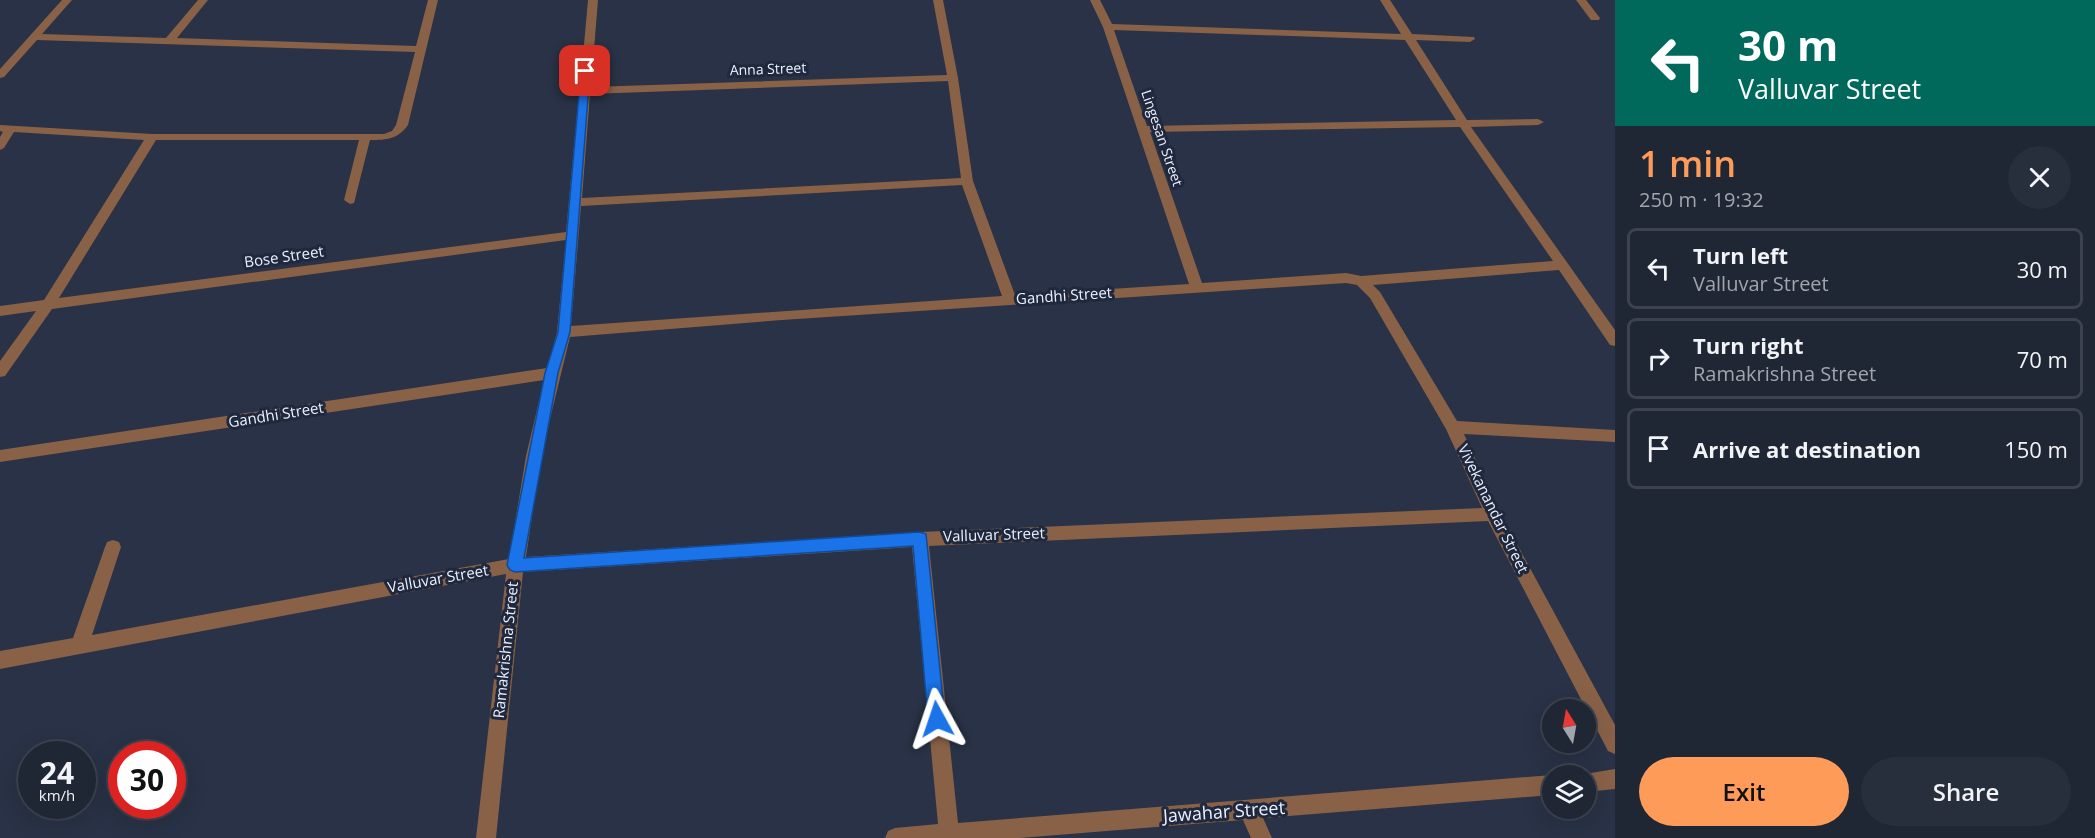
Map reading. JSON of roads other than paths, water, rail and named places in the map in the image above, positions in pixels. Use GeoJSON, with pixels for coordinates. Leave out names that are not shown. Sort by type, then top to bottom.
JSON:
{"type":"FeatureCollection","features":[{"type":"Feature","properties":{"kind":"street"},"geometry":{"type":"LineString","coordinates":[[0,75],[6,64],[35,37],[67,0]]}},
{"type":"Feature","properties":{"kind":"street"},"geometry":{"type":"LineString","coordinates":[[169,41],[202,0]]}},
{"type":"Feature","properties":{"kind":"street"},"geometry":{"type":"LineString","coordinates":[[0,146],[6,128],[152,137],[385,137],[396,133],[402,125],[433,0]]}},
{"type":"Feature","properties":{"kind":"street","name":"Ramakrishna Street"},"geometry":{"type":"LineString","coordinates":[[486,838],[515,565],[552,373],[564,332],[593,0]]}},
{"type":"Feature","properties":{"kind":"street"},"geometry":{"type":"LineString","coordinates":[[938,0],[953,78],[968,181],[1011,299]]}},
{"type":"Feature","properties":{"kind":"street","name":"Lingesan Street"},"geometry":{"type":"LineString","coordinates":[[1095,0],[1108,27],[1197,287]]}},
{"type":"Feature","properties":{"kind":"street"},"geometry":{"type":"LineString","coordinates":[[1385,0],[1463,123],[1615,341]]}},
{"type":"Feature","properties":{"kind":"street"},"geometry":{"type":"LineString","coordinates":[[1581,0],[1595,18]]}},
{"type":"Feature","properties":{"kind":"street"},"geometry":{"type":"LineString","coordinates":[[1108,27],[1470,39]]}},
{"type":"Feature","properties":{"kind":"street"},"geometry":{"type":"LineString","coordinates":[[35,37],[420,49]]}},
{"type":"Feature","properties":{"kind":"street","name":"Anna Street"},"geometry":{"type":"LineString","coordinates":[[584,91],[953,78]]}},
{"type":"Feature","properties":{"kind":"street"},"geometry":{"type":"LineString","coordinates":[[1143,129],[1538,122]]}},
{"type":"Feature","properties":{"kind":"street"},"geometry":{"type":"LineString","coordinates":[[0,372],[46,306],[152,137]]}},
{"type":"Feature","properties":{"kind":"street"},"geometry":{"type":"LineString","coordinates":[[350,200],[365,138]]}},
{"type":"Feature","properties":{"kind":"street"},"geometry":{"type":"LineString","coordinates":[[574,202],[968,181]]}},
{"type":"Feature","properties":{"kind":"street","name":"Bose Street"},"geometry":{"type":"LineString","coordinates":[[0,311],[572,235]]}},
{"type":"Feature","properties":{"kind":"street","name":"Gandhi Street"},"geometry":{"type":"LineString","coordinates":[[564,332],[1011,299],[1346,278],[1361,281],[1564,265]]}},
{"type":"Feature","properties":{"kind":"street","name":"Vivekanandar Street"},"geometry":{"type":"LineString","coordinates":[[1361,281],[1375,295],[1454,427],[1492,514],[1615,744]]}},
{"type":"Feature","properties":{"kind":"street","name":"Gandhi Street"},"geometry":{"type":"LineString","coordinates":[[0,456],[552,373]]}},
{"type":"Feature","properties":{"kind":"street"},"geometry":{"type":"LineString","coordinates":[[1454,427],[1615,436]]}},
{"type":"Feature","properties":{"kind":"street","name":"Valluvar Street"},"geometry":{"type":"LineString","coordinates":[[0,660],[515,565],[920,539],[1492,514]]}},
{"type":"Feature","properties":{"kind":"street"},"geometry":{"type":"LineString","coordinates":[[920,539],[948,835]]}},
{"type":"Feature","properties":{"kind":"street"},"geometry":{"type":"LineString","coordinates":[[79,646],[113,547]]}},
{"type":"Feature","properties":{"kind":"street"},"geometry":{"type":"LineString","coordinates":[[1596,781],[1615,779]]}},
{"type":"Feature","properties":{"kind":"street","name":"Jawahar Street"},"geometry":{"type":"LineString","coordinates":[[895,838],[1542,786]]}},
{"type":"Feature","properties":{"kind":"street"},"geometry":{"type":"LineString","coordinates":[[1249,811],[1262,838]]}}]}
